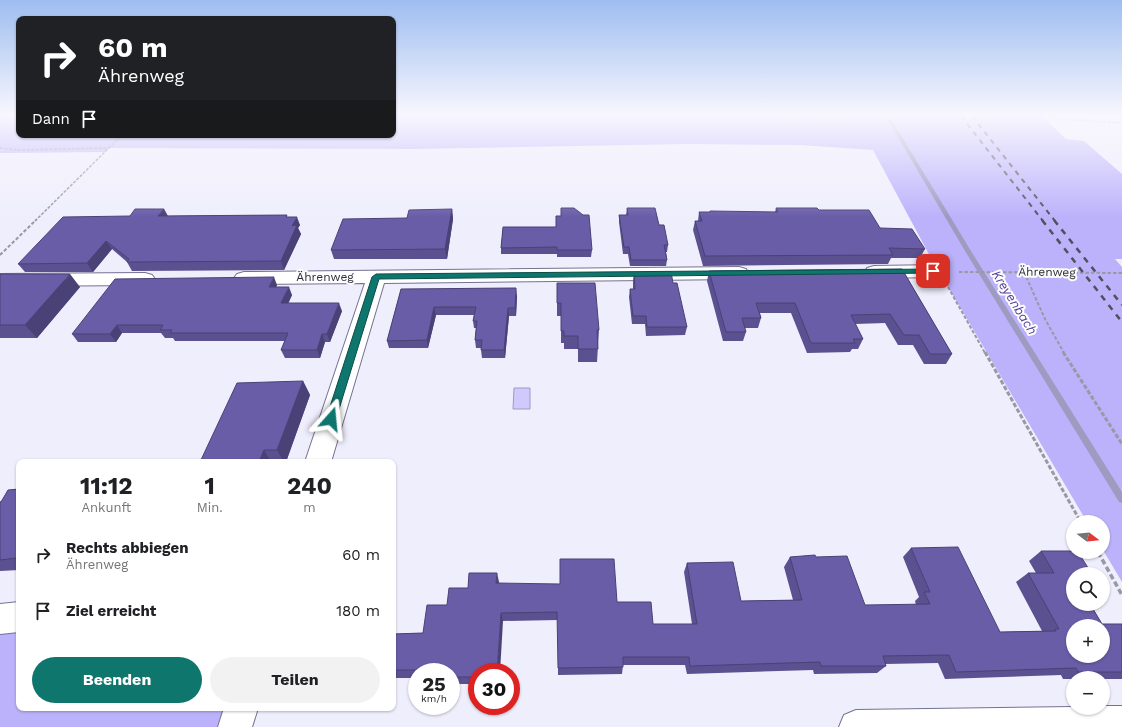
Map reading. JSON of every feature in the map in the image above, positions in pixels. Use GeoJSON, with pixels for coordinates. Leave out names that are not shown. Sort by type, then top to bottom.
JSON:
{"type":"FeatureCollection","features":[{"type":"Feature","properties":{"kind":"street"},"geometry":{"type":"LineString","coordinates":[[854,272],[938,271]]}},
{"type":"Feature","properties":{"kind":"street","name":"Ährenweg"},"geometry":{"type":"LineString","coordinates":[[227,278],[758,273]]}},
{"type":"Feature","properties":{"kind":"street"},"geometry":{"type":"LineString","coordinates":[[319,459],[376,277]]}},
{"type":"Feature","properties":{"kind":"street"},"geometry":{"type":"LineString","coordinates":[[0,280],[165,279]]}},
{"type":"Feature","properties":{"kind":"street"},"geometry":{"type":"LineString","coordinates":[[0,619],[16,618]]}},
{"type":"Feature","properties":{"kind":"street"},"geometry":{"type":"LineString","coordinates":[[235,727],[240,711]]}},
{"type":"Feature","properties":{"kind":"street"},"geometry":{"type":"LineString","coordinates":[[856,727],[1122,724]]}},
{"type":"Feature","properties":{"kind":"path"},"geometry":{"type":"LineString","coordinates":[[0,255],[107,150]]}},
{"type":"Feature","properties":{"kind":"path"},"geometry":{"type":"LineString","coordinates":[[938,271],[1077,515]]}},
{"type":"Feature","properties":{"kind":"path","name":"Ährenweg"},"geometry":{"type":"LineString","coordinates":[[972,272],[1122,273]]}},
{"type":"Feature","properties":{"kind":"path"},"geometry":{"type":"LineString","coordinates":[[1024,272],[1045,319],[1062,350],[1122,444]]}},
{"type":"Feature","properties":{"kind":"path"},"geometry":{"type":"LineString","coordinates":[[1102,559],[1122,595]]}},
{"type":"Feature","properties":{"kind":"shaded area"},"geometry":{"type":"Polygon","coordinates":[[[0,150],[107,150],[105,152],[0,153],[0,150]]]}},
{"type":"Feature","properties":{"kind":"shaded area"},"geometry":{"type":"Polygon","coordinates":[[[872,150],[1094,150],[1122,174],[1122,259],[1115,259],[1122,267],[1122,582],[1108,559],[1110,559],[1110,515],[1083,515],[931,258],[872,150]]]}},
{"type":"Feature","properties":{"kind":"shaded area"},"geometry":{"type":"Polygon","coordinates":[[[514,388],[530,388],[530,409],[513,409],[514,388]]]}},
{"type":"Feature","properties":{"kind":"shaded area"},"geometry":{"type":"Polygon","coordinates":[[[16,621],[16,711],[240,711],[235,727],[0,727],[0,622],[16,621]]]}},
{"type":"Feature","properties":{"kind":"building"},"geometry":{"type":"Polygon","coordinates":[[[561,208],[574,208],[583,215],[589,215],[592,250],[557,250],[557,247],[501,248],[503,227],[556,227],[556,216],[561,216],[561,208]]]}},
{"type":"Feature","properties":{"kind":"building"},"geometry":{"type":"Polygon","coordinates":[[[627,208],[655,208],[659,225],[664,225],[668,245],[664,245],[667,260],[631,260],[629,247],[624,247],[619,215],[628,215],[627,208]]]}},
{"type":"Feature","properties":{"kind":"building"},"geometry":{"type":"Polygon","coordinates":[[[776,208],[869,210],[880,228],[912,229],[925,249],[889,248],[893,255],[705,256],[695,221],[702,221],[699,212],[778,212],[776,208]]]}},
{"type":"Feature","properties":{"kind":"building"},"geometry":{"type":"Polygon","coordinates":[[[135,209],[164,209],[158,216],[287,215],[286,217],[297,217],[292,226],[297,225],[281,261],[127,262],[129,259],[106,241],[87,263],[18,264],[63,217],[130,216],[135,209]]]}},
{"type":"Feature","properties":{"kind":"building"},"geometry":{"type":"Polygon","coordinates":[[[452,209],[445,249],[331,250],[343,219],[407,218],[409,210],[452,209]]]}},
{"type":"Feature","properties":{"kind":"building"},"geometry":{"type":"Polygon","coordinates":[[[902,269],[952,354],[930,354],[919,335],[904,335],[890,314],[851,315],[863,339],[853,339],[855,343],[811,343],[795,303],[756,303],[761,318],[742,318],[746,332],[726,332],[709,271],[902,269]]]}},
{"type":"Feature","properties":{"kind":"building"},"geometry":{"type":"Polygon","coordinates":[[[671,272],[673,283],[677,283],[687,327],[647,327],[646,316],[633,316],[630,289],[635,289],[634,273],[671,272]]]}},
{"type":"Feature","properties":{"kind":"building"},"geometry":{"type":"Polygon","coordinates":[[[0,274],[70,274],[25,325],[0,325],[0,274]]]}},
{"type":"Feature","properties":{"kind":"building"},"geometry":{"type":"Polygon","coordinates":[[[274,277],[269,287],[289,287],[281,303],[339,303],[327,334],[322,334],[317,350],[281,350],[288,333],[170,333],[172,330],[160,330],[163,325],[117,325],[110,334],[72,334],[115,279],[274,277]]]}},
{"type":"Feature","properties":{"kind":"building"},"geometry":{"type":"Polygon","coordinates":[[[557,283],[595,283],[599,330],[597,330],[598,349],[578,349],[578,336],[564,336],[564,331],[561,331],[561,303],[557,303],[557,283]]]}},
{"type":"Feature","properties":{"kind":"building"},"geometry":{"type":"Polygon","coordinates":[[[516,288],[515,308],[508,308],[504,350],[481,350],[482,340],[475,340],[477,321],[473,321],[476,307],[434,307],[427,340],[387,341],[401,289],[516,288]]]}},
{"type":"Feature","properties":{"kind":"building"},"geometry":{"type":"Polygon","coordinates":[[[303,381],[277,450],[264,450],[260,459],[201,459],[237,383],[303,381]]]}},
{"type":"Feature","properties":{"kind":"building"},"geometry":{"type":"Polygon","coordinates":[[[16,489],[16,558],[0,560],[0,502],[8,490],[16,489]]]}},
{"type":"Feature","properties":{"kind":"building"},"geometry":{"type":"Polygon","coordinates":[[[958,547],[1000,632],[1056,631],[1055,629],[1059,629],[1028,573],[1054,573],[1041,551],[1066,551],[1066,559],[1082,559],[1088,567],[1066,567],[1066,611],[1094,611],[1099,619],[1066,619],[1066,663],[1110,663],[1110,624],[1122,624],[1122,672],[1078,671],[1076,668],[956,672],[949,655],[883,656],[886,666],[821,666],[820,662],[690,666],[689,657],[623,657],[623,667],[558,668],[557,612],[501,613],[498,663],[468,663],[468,677],[460,677],[460,663],[408,663],[408,670],[396,670],[396,634],[423,633],[427,605],[447,605],[449,588],[468,588],[469,573],[497,573],[496,583],[560,584],[560,559],[614,559],[617,602],[651,602],[653,624],[697,624],[687,563],[733,562],[741,601],[802,600],[790,557],[815,555],[816,557],[847,556],[865,605],[930,604],[924,592],[930,592],[911,548],[958,547]]]}},
{"type":"Feature","properties":{"kind":"waterway","name":"Kreyenbach"},"geometry":{"type":"LineString","coordinates":[[908,150],[968,251],[1122,499]]}},
{"type":"Feature","properties":{"kind":"railway"},"geometry":{"type":"LineString","coordinates":[[987,150],[1043,221]]}},
{"type":"Feature","properties":{"kind":"railway"},"geometry":{"type":"LineString","coordinates":[[999,150],[1055,221]]}},
{"type":"Feature","properties":{"kind":"railway"},"geometry":{"type":"LineString","coordinates":[[1042,220],[1122,322]]}},
{"type":"Feature","properties":{"kind":"railway"},"geometry":{"type":"LineString","coordinates":[[1054,220],[1122,305]]}},
{"type":"Feature","properties":{"kind":"route"},"geometry":{"type":"LineString","coordinates":[[331,419],[376,277],[933,271]]}}]}
